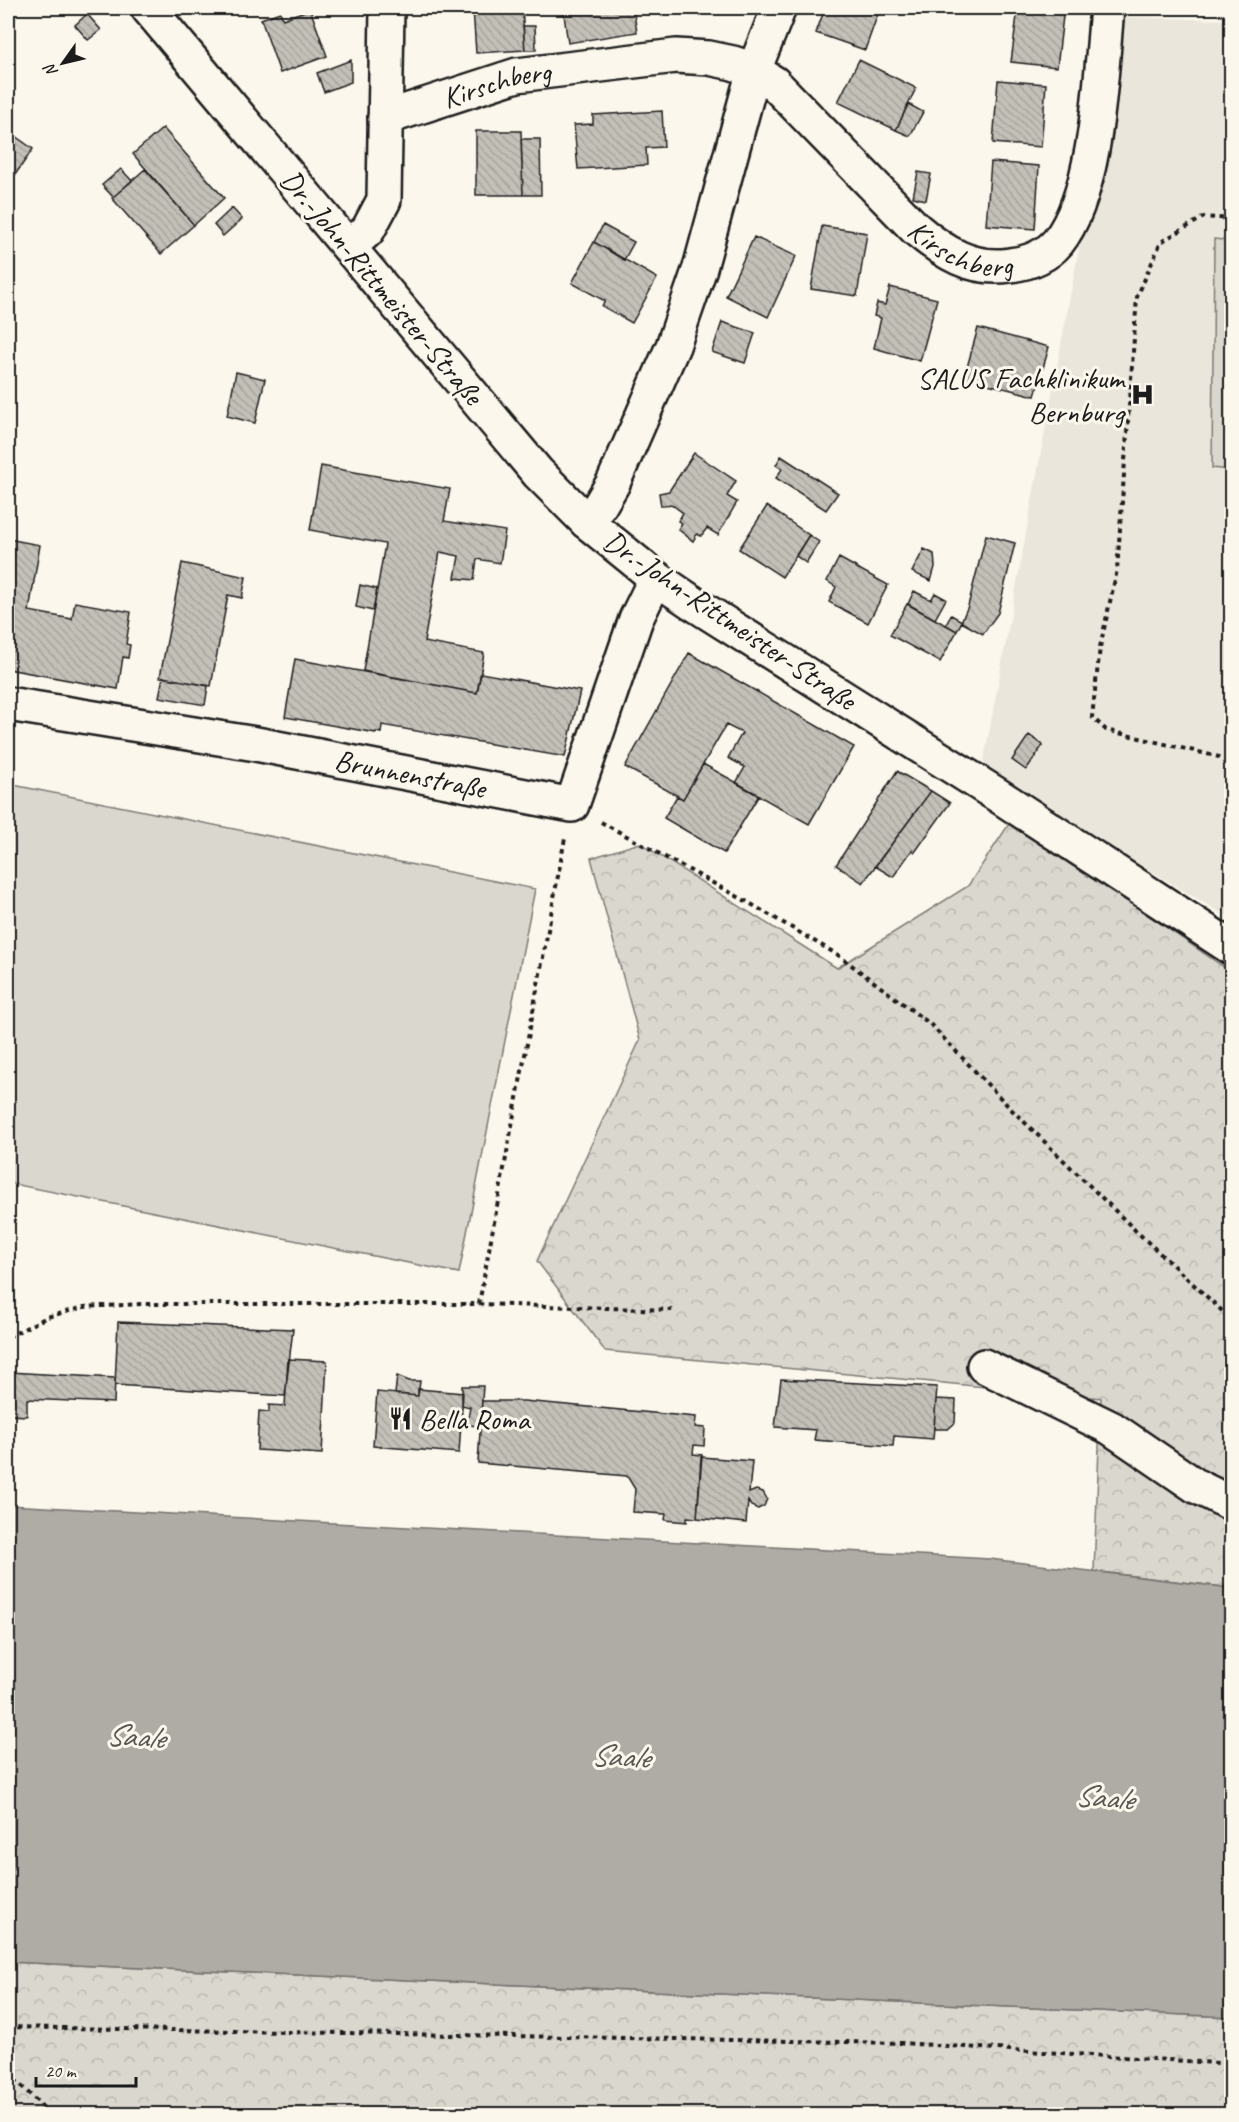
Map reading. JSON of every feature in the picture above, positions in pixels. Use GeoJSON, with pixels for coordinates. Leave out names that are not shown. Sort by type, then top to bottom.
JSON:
{"type":"FeatureCollection","features":[{"type":"Feature","properties":{"kind":"street","name":"Dr.-John-Rittmeister-Straße"},"geometry":{"type":"LineString","coordinates":[[148,8],[538,473],[587,522],[656,578],[693,603],[1232,948]]}},
{"type":"Feature","properties":{"kind":"street"},"geometry":{"type":"LineString","coordinates":[[349,247],[368,230],[384,200],[387,8]]}},
{"type":"Feature","properties":{"kind":"street"},"geometry":{"type":"LineString","coordinates":[[587,522],[613,483],[673,346],[700,268],[754,70],[779,8]]}},
{"type":"Feature","properties":{"kind":"street","name":"Kirschberg"},"geometry":{"type":"LineString","coordinates":[[385,118],[517,75],[676,56],[709,58],[754,70],[774,83],[916,229],[933,243],[965,261],[984,266],[1027,263],[1056,244],[1066,230],[1081,193],[1094,134],[1107,8]]}},
{"type":"Feature","properties":{"kind":"street"},"geometry":{"type":"LineString","coordinates":[[572,805],[636,619],[656,578]]}},
{"type":"Feature","properties":{"kind":"street","name":"Brunnenstraße"},"geometry":{"type":"LineString","coordinates":[[8,704],[256,744],[572,805]]}},
{"type":"Feature","properties":{"kind":"street"},"geometry":{"type":"LineString","coordinates":[[984,1366],[1111,1428],[1196,1486],[1232,1504]]}},
{"type":"Feature","properties":{"kind":"path"},"geometry":{"type":"LineString","coordinates":[[1232,219],[1204,217],[1161,242],[1137,297],[1117,570],[1100,647],[1092,717],[1106,730],[1232,760]]}},
{"type":"Feature","properties":{"kind":"path"},"geometry":{"type":"LineString","coordinates":[[480,1304],[572,805],[838,955],[930,1024],[1012,1110],[1112,1208],[1232,1320]]}},
{"type":"Feature","properties":{"kind":"path"},"geometry":{"type":"LineString","coordinates":[[8,1337],[47,1317],[84,1307],[141,1304],[480,1304],[673,1310]]}},
{"type":"Feature","properties":{"kind":"path"},"geometry":{"type":"LineString","coordinates":[[8,2027],[902,2043],[1232,2064]]}},
{"type":"Feature","properties":{"kind":"path"},"geometry":{"type":"LineString","coordinates":[[8,2073],[50,2115]]}},
{"type":"Feature","properties":{"kind":"shaded area","name":"SALUS Fachklinikum Bernburg"},"geometry":{"type":"Polygon","coordinates":[[[1122,17],[1231,20],[1231,919],[982,770],[1122,17]]]}},
{"type":"Feature","properties":{"kind":"green space"},"geometry":{"type":"Polygon","coordinates":[[[1214,239],[1231,241],[1231,470],[1212,468],[1214,239]]]}},
{"type":"Feature","properties":{"kind":"green space"},"geometry":{"type":"Polygon","coordinates":[[[8,784],[535,889],[459,1273],[8,1183],[8,784]]]}},
{"type":"Feature","properties":{"kind":"green space"},"geometry":{"type":"Polygon","coordinates":[[[1011,821],[1231,972],[1231,1588],[1094,1571],[1101,1398],[605,1351],[537,1261],[640,1040],[591,858],[640,843],[837,968],[968,886],[1011,821]]]}},
{"type":"Feature","properties":{"kind":"green space"},"geometry":{"type":"Polygon","coordinates":[[[8,1962],[1231,2017],[1231,2114],[8,2114],[8,1962]]]}},
{"type":"Feature","properties":{"kind":"water","name":"Saale"},"geometry":{"type":"Polygon","coordinates":[[[8,1505],[990,1559],[1231,1588],[1231,2017],[8,1962],[8,1505]]]}},
{"type":"Feature","properties":{"kind":"building"},"geometry":{"type":"Polygon","coordinates":[[[473,8],[522,8],[525,50],[476,53],[473,8]]]}},
{"type":"Feature","properties":{"kind":"building"},"geometry":{"type":"Polygon","coordinates":[[[563,8],[633,8],[637,32],[568,43],[563,8]]]}},
{"type":"Feature","properties":{"kind":"building"},"geometry":{"type":"Polygon","coordinates":[[[825,8],[880,8],[865,50],[816,33],[825,8]]]}},
{"type":"Feature","properties":{"kind":"building"},"geometry":{"type":"Polygon","coordinates":[[[1018,8],[1064,8],[1057,67],[1011,62],[1018,8]]]}},
{"type":"Feature","properties":{"kind":"building"},"geometry":{"type":"Polygon","coordinates":[[[310,9],[327,56],[280,73],[261,19],[280,12],[283,19],[310,9]]]}},
{"type":"Feature","properties":{"kind":"building"},"geometry":{"type":"Polygon","coordinates":[[[87,14],[101,30],[88,40],[75,25],[87,14]]]}},
{"type":"Feature","properties":{"kind":"building"},"geometry":{"type":"Polygon","coordinates":[[[523,26],[535,26],[536,50],[525,50],[523,26]]]}},
{"type":"Feature","properties":{"kind":"building"},"geometry":{"type":"Polygon","coordinates":[[[351,60],[351,82],[324,92],[317,73],[351,60]]]}},
{"type":"Feature","properties":{"kind":"building"},"geometry":{"type":"Polygon","coordinates":[[[859,60],[916,88],[896,130],[838,102],[859,60]]]}},
{"type":"Feature","properties":{"kind":"building"},"geometry":{"type":"Polygon","coordinates":[[[998,80],[1046,84],[1041,147],[993,143],[998,80]]]}},
{"type":"Feature","properties":{"kind":"building"},"geometry":{"type":"Polygon","coordinates":[[[908,104],[923,112],[910,136],[896,130],[908,104]]]}},
{"type":"Feature","properties":{"kind":"building"},"geometry":{"type":"Polygon","coordinates":[[[662,111],[664,147],[646,148],[647,165],[578,169],[574,125],[593,124],[593,115],[662,111]]]}},
{"type":"Feature","properties":{"kind":"building"},"geometry":{"type":"Polygon","coordinates":[[[163,128],[224,198],[194,225],[133,154],[163,128]]]}},
{"type":"Feature","properties":{"kind":"building"},"geometry":{"type":"Polygon","coordinates":[[[8,131],[33,149],[8,185],[8,131]]]}},
{"type":"Feature","properties":{"kind":"building"},"geometry":{"type":"Polygon","coordinates":[[[476,131],[521,131],[523,195],[476,195],[476,131]]]}},
{"type":"Feature","properties":{"kind":"building"},"geometry":{"type":"Polygon","coordinates":[[[521,139],[540,139],[541,195],[523,195],[521,139]]]}},
{"type":"Feature","properties":{"kind":"building"},"geometry":{"type":"Polygon","coordinates":[[[991,162],[1039,166],[1035,229],[986,225],[991,162]]]}},
{"type":"Feature","properties":{"kind":"building"},"geometry":{"type":"Polygon","coordinates":[[[121,169],[132,181],[113,197],[102,185],[121,169]]]}},
{"type":"Feature","properties":{"kind":"building"},"geometry":{"type":"Polygon","coordinates":[[[145,169],[194,225],[161,254],[112,198],[145,169]]]}},
{"type":"Feature","properties":{"kind":"building"},"geometry":{"type":"Polygon","coordinates":[[[918,172],[931,174],[926,200],[913,197],[918,172]]]}},
{"type":"Feature","properties":{"kind":"building"},"geometry":{"type":"Polygon","coordinates":[[[232,208],[242,219],[223,236],[214,225],[232,208]]]}},
{"type":"Feature","properties":{"kind":"building"},"geometry":{"type":"Polygon","coordinates":[[[603,225],[634,242],[624,260],[594,242],[603,225]]]}},
{"type":"Feature","properties":{"kind":"building"},"geometry":{"type":"Polygon","coordinates":[[[822,226],[867,233],[857,296],[811,289],[822,226]]]}},
{"type":"Feature","properties":{"kind":"building"},"geometry":{"type":"Polygon","coordinates":[[[754,237],[796,256],[768,317],[726,296],[754,237]]]}},
{"type":"Feature","properties":{"kind":"building"},"geometry":{"type":"Polygon","coordinates":[[[594,242],[657,278],[632,323],[602,306],[605,301],[572,283],[594,242]]]}},
{"type":"Feature","properties":{"kind":"building"},"geometry":{"type":"Polygon","coordinates":[[[890,287],[937,299],[920,361],[874,348],[881,318],[874,316],[877,303],[885,305],[890,287]]]}},
{"type":"Feature","properties":{"kind":"building"},"geometry":{"type":"Polygon","coordinates":[[[722,322],[755,333],[745,363],[712,352],[722,322]]]}},
{"type":"Feature","properties":{"kind":"building"},"geometry":{"type":"Polygon","coordinates":[[[978,328],[1049,347],[1035,396],[964,378],[978,328]]]}},
{"type":"Feature","properties":{"kind":"building"},"geometry":{"type":"Polygon","coordinates":[[[236,372],[265,379],[255,423],[227,416],[236,372]]]}},
{"type":"Feature","properties":{"kind":"building"},"geometry":{"type":"Polygon","coordinates":[[[694,453],[736,481],[727,496],[737,502],[718,535],[707,528],[701,536],[697,534],[693,541],[678,529],[682,523],[678,521],[683,513],[671,504],[661,506],[659,493],[669,491],[694,453]]]}},
{"type":"Feature","properties":{"kind":"building"},"geometry":{"type":"Polygon","coordinates":[[[781,456],[838,493],[826,510],[776,478],[782,469],[776,465],[781,456]]]}},
{"type":"Feature","properties":{"kind":"building"},"geometry":{"type":"Polygon","coordinates":[[[321,466],[450,489],[444,521],[505,531],[500,563],[477,559],[474,580],[455,578],[459,556],[440,552],[424,642],[484,653],[477,693],[363,671],[385,544],[310,530],[321,466]]]}},
{"type":"Feature","properties":{"kind":"building"},"geometry":{"type":"Polygon","coordinates":[[[767,506],[809,535],[782,577],[739,549],[767,506]]]}},
{"type":"Feature","properties":{"kind":"building"},"geometry":{"type":"Polygon","coordinates":[[[809,535],[819,542],[806,563],[796,556],[809,535]]]}},
{"type":"Feature","properties":{"kind":"building"},"geometry":{"type":"Polygon","coordinates":[[[986,535],[1015,543],[998,613],[983,634],[961,622],[968,606],[986,535]]]}},
{"type":"Feature","properties":{"kind":"building"},"geometry":{"type":"Polygon","coordinates":[[[8,539],[40,545],[29,611],[72,619],[75,602],[131,612],[126,644],[130,645],[128,658],[123,657],[118,689],[8,669],[8,539]]]}},
{"type":"Feature","properties":{"kind":"building"},"geometry":{"type":"Polygon","coordinates":[[[924,549],[934,554],[935,567],[931,581],[912,572],[924,549]]]}},
{"type":"Feature","properties":{"kind":"building"},"geometry":{"type":"Polygon","coordinates":[[[839,558],[888,585],[868,623],[829,602],[836,587],[827,581],[839,558]]]}},
{"type":"Feature","properties":{"kind":"building"},"geometry":{"type":"Polygon","coordinates":[[[182,563],[246,577],[242,598],[228,595],[211,686],[160,677],[182,563]]]}},
{"type":"Feature","properties":{"kind":"building"},"geometry":{"type":"Polygon","coordinates":[[[360,585],[377,589],[373,611],[356,607],[360,585]]]}},
{"type":"Feature","properties":{"kind":"building"},"geometry":{"type":"Polygon","coordinates":[[[914,591],[931,600],[935,593],[946,599],[935,619],[908,604],[914,591]]]}},
{"type":"Feature","properties":{"kind":"building"},"geometry":{"type":"Polygon","coordinates":[[[907,604],[957,631],[940,662],[890,635],[907,604]]]}},
{"type":"Feature","properties":{"kind":"building"},"geometry":{"type":"Polygon","coordinates":[[[951,615],[962,621],[957,631],[946,625],[951,615]]]}},
{"type":"Feature","properties":{"kind":"building"},"geometry":{"type":"Polygon","coordinates":[[[689,653],[854,747],[809,824],[736,783],[745,767],[728,758],[742,733],[726,725],[683,799],[625,767],[689,653]]]}},
{"type":"Feature","properties":{"kind":"building"},"geometry":{"type":"Polygon","coordinates":[[[295,659],[477,693],[481,673],[580,691],[565,757],[382,725],[381,733],[376,733],[285,717],[295,659]]]}},
{"type":"Feature","properties":{"kind":"building"},"geometry":{"type":"Polygon","coordinates":[[[163,677],[208,686],[205,705],[159,697],[163,677]]]}},
{"type":"Feature","properties":{"kind":"building"},"geometry":{"type":"Polygon","coordinates":[[[1029,735],[1043,745],[1026,770],[1012,760],[1029,735]]]}},
{"type":"Feature","properties":{"kind":"building"},"geometry":{"type":"Polygon","coordinates":[[[703,764],[759,795],[724,853],[664,818],[677,796],[683,799],[703,764]]]}},
{"type":"Feature","properties":{"kind":"building"},"geometry":{"type":"Polygon","coordinates":[[[897,771],[931,791],[863,883],[836,865],[897,771]]]}},
{"type":"Feature","properties":{"kind":"building"},"geometry":{"type":"Polygon","coordinates":[[[931,791],[950,803],[915,852],[912,850],[893,877],[875,866],[931,791]]]}},
{"type":"Feature","properties":{"kind":"building"},"geometry":{"type":"Polygon","coordinates":[[[118,1322],[293,1329],[285,1396],[115,1385],[118,1322]]]}},
{"type":"Feature","properties":{"kind":"building"},"geometry":{"type":"Polygon","coordinates":[[[288,1359],[327,1361],[322,1454],[257,1450],[259,1411],[269,1412],[269,1405],[285,1406],[288,1359]]]}},
{"type":"Feature","properties":{"kind":"building"},"geometry":{"type":"Polygon","coordinates":[[[8,1372],[115,1378],[114,1403],[27,1399],[27,1416],[8,1415],[8,1372]]]}},
{"type":"Feature","properties":{"kind":"building"},"geometry":{"type":"Polygon","coordinates":[[[397,1376],[409,1381],[420,1381],[418,1396],[395,1394],[397,1376]]]}},
{"type":"Feature","properties":{"kind":"building"},"geometry":{"type":"Polygon","coordinates":[[[781,1379],[937,1387],[933,1439],[894,1436],[893,1446],[814,1440],[816,1430],[775,1427],[781,1379]]]}},
{"type":"Feature","properties":{"kind":"building"},"geometry":{"type":"Polygon","coordinates":[[[462,1386],[483,1386],[480,1426],[467,1425],[470,1407],[462,1405],[462,1386]]]}},
{"type":"Feature","properties":{"kind":"building"},"geometry":{"type":"Polygon","coordinates":[[[418,1389],[463,1393],[459,1453],[373,1446],[377,1392],[418,1396],[418,1389]]]}},
{"type":"Feature","properties":{"kind":"building"},"geometry":{"type":"Polygon","coordinates":[[[936,1399],[956,1400],[955,1423],[948,1429],[934,1429],[936,1399]]]}},
{"type":"Feature","properties":{"kind":"building"},"geometry":{"type":"Polygon","coordinates":[[[482,1401],[524,1401],[696,1417],[695,1427],[705,1428],[704,1446],[694,1445],[693,1454],[702,1455],[697,1518],[687,1517],[687,1522],[665,1520],[666,1514],[633,1512],[635,1489],[627,1476],[478,1463],[482,1401]]]}},
{"type":"Feature","properties":{"kind":"building"},"geometry":{"type":"Polygon","coordinates":[[[701,1457],[752,1461],[749,1493],[756,1490],[763,1492],[767,1499],[764,1506],[758,1509],[751,1506],[748,1501],[746,1523],[697,1518],[701,1457]]]}},
{"type":"Feature","properties":{"kind":"place","name":"SALUS Fachklinikum Bernburg"},"geometry":{"type":"Point","coordinates":[1142,395]}},
{"type":"Feature","properties":{"kind":"place","name":"Bella Roma"},"geometry":{"type":"Point","coordinates":[401,1419]}}]}
